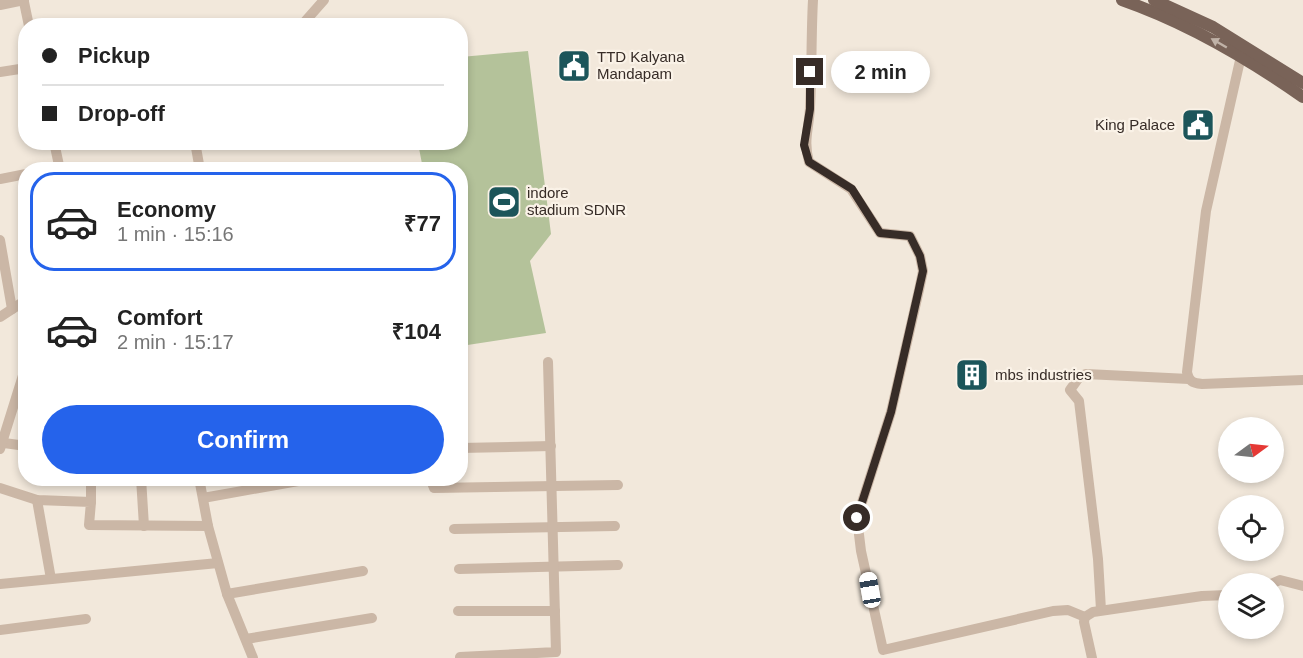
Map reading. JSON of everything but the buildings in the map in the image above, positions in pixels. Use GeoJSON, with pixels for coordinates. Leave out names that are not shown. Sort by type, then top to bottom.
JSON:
{"type":"FeatureCollection","features":[{"type":"Feature","properties":{"kind":"main road"},"geometry":{"type":"LineString","coordinates":[[1122,0],[1193,29],[1241,56],[1303,98]]}},
{"type":"Feature","properties":{"kind":"main road"},"geometry":{"type":"LineString","coordinates":[[1154,0],[1213,27],[1303,83]]}},
{"type":"Feature","properties":{"kind":"street"},"geometry":{"type":"LineString","coordinates":[[308,18],[324,0]]}},
{"type":"Feature","properties":{"kind":"street"},"geometry":{"type":"LineString","coordinates":[[813,0],[810,27],[810,109],[804,145],[809,162],[852,189],[880,233],[910,236],[920,256],[923,271],[891,412],[857,518],[861,550],[883,650],[1053,611],[1068,610],[1085,617],[1101,610],[1218,596]]}},
{"type":"Feature","properties":{"kind":"street"},"geometry":{"type":"LineString","coordinates":[[0,5],[24,1],[27,18]]}},
{"type":"Feature","properties":{"kind":"street"},"geometry":{"type":"LineString","coordinates":[[1189,379],[1188,362],[1206,211],[1241,56]]}},
{"type":"Feature","properties":{"kind":"street"},"geometry":{"type":"LineString","coordinates":[[0,72],[18,69]]}},
{"type":"Feature","properties":{"kind":"street"},"geometry":{"type":"LineString","coordinates":[[0,179],[18,176]]}},
{"type":"Feature","properties":{"kind":"street"},"geometry":{"type":"LineString","coordinates":[[0,240],[12,309]]}},
{"type":"Feature","properties":{"kind":"street"},"geometry":{"type":"LineString","coordinates":[[0,317],[18,305]]}},
{"type":"Feature","properties":{"kind":"street"},"geometry":{"type":"LineString","coordinates":[[460,657],[556,652],[548,362]]}},
{"type":"Feature","properties":{"kind":"street"},"geometry":{"type":"LineString","coordinates":[[1101,610],[1098,559],[1079,401],[1070,390],[1080,376],[1086,374],[1189,379],[1202,384],[1303,380]]}},
{"type":"Feature","properties":{"kind":"street"},"geometry":{"type":"LineString","coordinates":[[18,388],[2,446],[18,446]]}},
{"type":"Feature","properties":{"kind":"street"},"geometry":{"type":"LineString","coordinates":[[468,448],[551,446]]}},
{"type":"Feature","properties":{"kind":"street"},"geometry":{"type":"LineString","coordinates":[[433,486],[434,488],[618,485]]}},
{"type":"Feature","properties":{"kind":"street"},"geometry":{"type":"LineString","coordinates":[[91,486],[89,525],[208,526]]}},
{"type":"Feature","properties":{"kind":"street"},"geometry":{"type":"LineString","coordinates":[[142,486],[144,526]]}},
{"type":"Feature","properties":{"kind":"street"},"geometry":{"type":"LineString","coordinates":[[201,486],[208,526],[227,594],[253,658]]}},
{"type":"Feature","properties":{"kind":"street"},"geometry":{"type":"LineString","coordinates":[[203,498],[270,486]]}},
{"type":"Feature","properties":{"kind":"street"},"geometry":{"type":"LineString","coordinates":[[0,488],[38,500],[91,502]]}},
{"type":"Feature","properties":{"kind":"street"},"geometry":{"type":"LineString","coordinates":[[38,500],[51,579]]}},
{"type":"Feature","properties":{"kind":"street"},"geometry":{"type":"LineString","coordinates":[[454,528],[615,526]]}},
{"type":"Feature","properties":{"kind":"street"},"geometry":{"type":"LineString","coordinates":[[0,584],[218,563]]}},
{"type":"Feature","properties":{"kind":"street"},"geometry":{"type":"LineString","coordinates":[[459,569],[554,568],[618,564]]}},
{"type":"Feature","properties":{"kind":"street"},"geometry":{"type":"LineString","coordinates":[[227,594],[363,571]]}},
{"type":"Feature","properties":{"kind":"street"},"geometry":{"type":"LineString","coordinates":[[1284,581],[1303,586]]}},
{"type":"Feature","properties":{"kind":"street"},"geometry":{"type":"LineString","coordinates":[[458,611],[555,611]]}},
{"type":"Feature","properties":{"kind":"street"},"geometry":{"type":"LineString","coordinates":[[1085,617],[1092,658]]}},
{"type":"Feature","properties":{"kind":"street"},"geometry":{"type":"LineString","coordinates":[[246,639],[372,618]]}},
{"type":"Feature","properties":{"kind":"street"},"geometry":{"type":"LineString","coordinates":[[0,630],[86,619]]}},
{"type":"Feature","properties":{"kind":"green space","name":"indore stadium SDNR"},"geometry":{"type":"Polygon","coordinates":[[[528,51],[551,234],[530,261],[546,333],[468,345],[468,162],[422,162],[419,150],[468,150],[468,56],[528,51]]]}},
{"type":"Feature","properties":{"kind":"place","name":"TTD Kalyana Mandapam"},"geometry":{"type":"Point","coordinates":[574,66]}},
{"type":"Feature","properties":{"kind":"place","name":"King Palace"},"geometry":{"type":"Point","coordinates":[1198,125]}},
{"type":"Feature","properties":{"kind":"place","name":"indore stadium SDNR"},"geometry":{"type":"Point","coordinates":[504,202]}},
{"type":"Feature","properties":{"kind":"place","name":"mbs industries"},"geometry":{"type":"Point","coordinates":[972,375]}},
{"type":"Feature","properties":{"kind":"route"},"geometry":{"type":"LineString","coordinates":[[810,72],[810,109],[804,145],[809,162],[852,189],[875,229],[880,233],[910,236],[917,247],[923,271],[914,321],[891,412],[857,518]]}}]}
